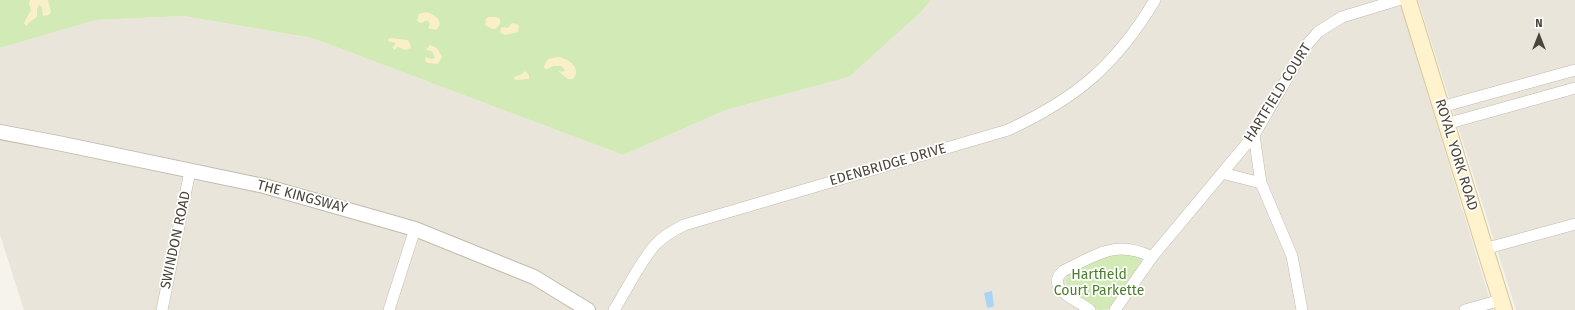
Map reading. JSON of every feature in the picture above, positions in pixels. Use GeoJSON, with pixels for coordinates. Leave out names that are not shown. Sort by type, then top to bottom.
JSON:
{"type":"FeatureCollection","features":[{"type":"Feature","properties":{"kind":"main road","name":"ROYAL YORK ROAD"},"geometry":{"type":"LineString","coordinates":[[1408,0],[1502,305]]}},
{"type":"Feature","properties":{"kind":"street","name":"EDENBRIDGE DRIVE"},"geometry":{"type":"LineString","coordinates":[[614,310],[656,244],[669,233],[684,224],[1008,130],[1031,120],[1060,103],[1090,81],[1114,58],[1142,21],[1155,0]]}},
{"type":"Feature","properties":{"kind":"street","name":"HARTFIELD COURT"},"geometry":{"type":"LineString","coordinates":[[1115,310],[1152,257],[1254,135],[1306,46],[1318,32],[1342,17],[1398,0]]}},
{"type":"Feature","properties":{"kind":"street"},"geometry":{"type":"LineString","coordinates":[[1442,107],[1575,70]]}},
{"type":"Feature","properties":{"kind":"street"},"geometry":{"type":"LineString","coordinates":[[1446,124],[1575,88]]}},
{"type":"Feature","properties":{"kind":"street","name":"THE KINGSWAY"},"geometry":{"type":"LineString","coordinates":[[0,132],[264,186],[415,229],[534,277],[588,310]]}},
{"type":"Feature","properties":{"kind":"street"},"geometry":{"type":"LineString","coordinates":[[1254,135],[1261,183],[1292,256],[1302,310]]}},
{"type":"Feature","properties":{"kind":"street","name":"SWINDON ROAD"},"geometry":{"type":"LineString","coordinates":[[162,310],[190,171]]}},
{"type":"Feature","properties":{"kind":"street"},"geometry":{"type":"LineString","coordinates":[[1222,173],[1261,183]]}},
{"type":"Feature","properties":{"kind":"street"},"geometry":{"type":"LineString","coordinates":[[1484,249],[1575,224]]}},
{"type":"Feature","properties":{"kind":"street"},"geometry":{"type":"LineString","coordinates":[[389,310],[415,229]]}},
{"type":"Feature","properties":{"kind":"street"},"geometry":{"type":"LineString","coordinates":[[1090,310],[1064,293],[1058,287],[1058,276],[1098,254],[1119,248],[1141,251],[1152,257]]}},
{"type":"Feature","properties":{"kind":"street"},"geometry":{"type":"LineString","coordinates":[[1465,310],[1502,305]]}},
{"type":"Feature","properties":{"kind":"shaded area"},"geometry":{"type":"Polygon","coordinates":[[[931,0],[1399,0],[1493,310],[24,310],[0,235],[0,48],[96,20],[183,16],[312,38],[623,155],[726,110],[849,77],[921,12],[931,0]]]}},
{"type":"Feature","properties":{"kind":"shaded area"},"geometry":{"type":"Polygon","coordinates":[[[1418,0],[1575,0],[1575,310],[1516,310],[1418,0]]]}},
{"type":"Feature","properties":{"kind":"green space"},"geometry":{"type":"Polygon","coordinates":[[[0,0],[931,0],[921,12],[849,77],[726,110],[623,155],[312,38],[183,16],[96,20],[0,48],[0,0]]]}},
{"type":"Feature","properties":{"kind":"green space","name":"Hartfield Court Parkette"},"geometry":{"type":"Polygon","coordinates":[[[1123,252],[1141,257],[1141,262],[1108,309],[1099,310],[1071,291],[1066,281],[1069,275],[1075,270],[1082,265],[1099,258],[1123,252]]]}},
{"type":"Feature","properties":{"kind":"sand"},"geometry":{"type":"Polygon","coordinates":[[[30,0],[48,0],[51,12],[49,15],[43,16],[42,7],[39,5],[37,9],[37,17],[26,26],[24,23],[31,10],[29,4],[30,0]]]}},
{"type":"Feature","properties":{"kind":"sand"},"geometry":{"type":"Polygon","coordinates":[[[427,12],[434,15],[439,20],[440,25],[436,30],[428,28],[430,24],[428,21],[421,23],[417,21],[419,14],[427,12]]]}},
{"type":"Feature","properties":{"kind":"sand"},"geometry":{"type":"Polygon","coordinates":[[[488,17],[496,17],[500,19],[500,23],[496,29],[492,29],[485,25],[485,20],[488,17]]]}},
{"type":"Feature","properties":{"kind":"sand"},"geometry":{"type":"Polygon","coordinates":[[[512,23],[519,26],[518,32],[505,35],[501,33],[500,30],[502,27],[508,28],[512,23]]]}},
{"type":"Feature","properties":{"kind":"sand"},"geometry":{"type":"Polygon","coordinates":[[[388,39],[408,40],[411,48],[406,50],[398,47],[394,50],[392,47],[395,43],[388,41],[388,39]]]}},
{"type":"Feature","properties":{"kind":"sand"},"geometry":{"type":"Polygon","coordinates":[[[430,45],[437,48],[442,57],[438,64],[427,63],[425,60],[425,57],[431,59],[435,58],[432,51],[426,50],[430,45]]]}},
{"type":"Feature","properties":{"kind":"sand"},"geometry":{"type":"Polygon","coordinates":[[[558,57],[566,59],[573,64],[576,75],[573,79],[568,79],[559,72],[563,72],[565,70],[561,66],[553,66],[547,69],[544,68],[548,59],[558,57]]]}},
{"type":"Feature","properties":{"kind":"sand"},"geometry":{"type":"Polygon","coordinates":[[[525,71],[529,75],[529,79],[515,80],[514,77],[525,71]]]}},
{"type":"Feature","properties":{"kind":"water"},"geometry":{"type":"Polygon","coordinates":[[[992,291],[994,306],[989,308],[987,307],[984,293],[992,291]]]}}]}
